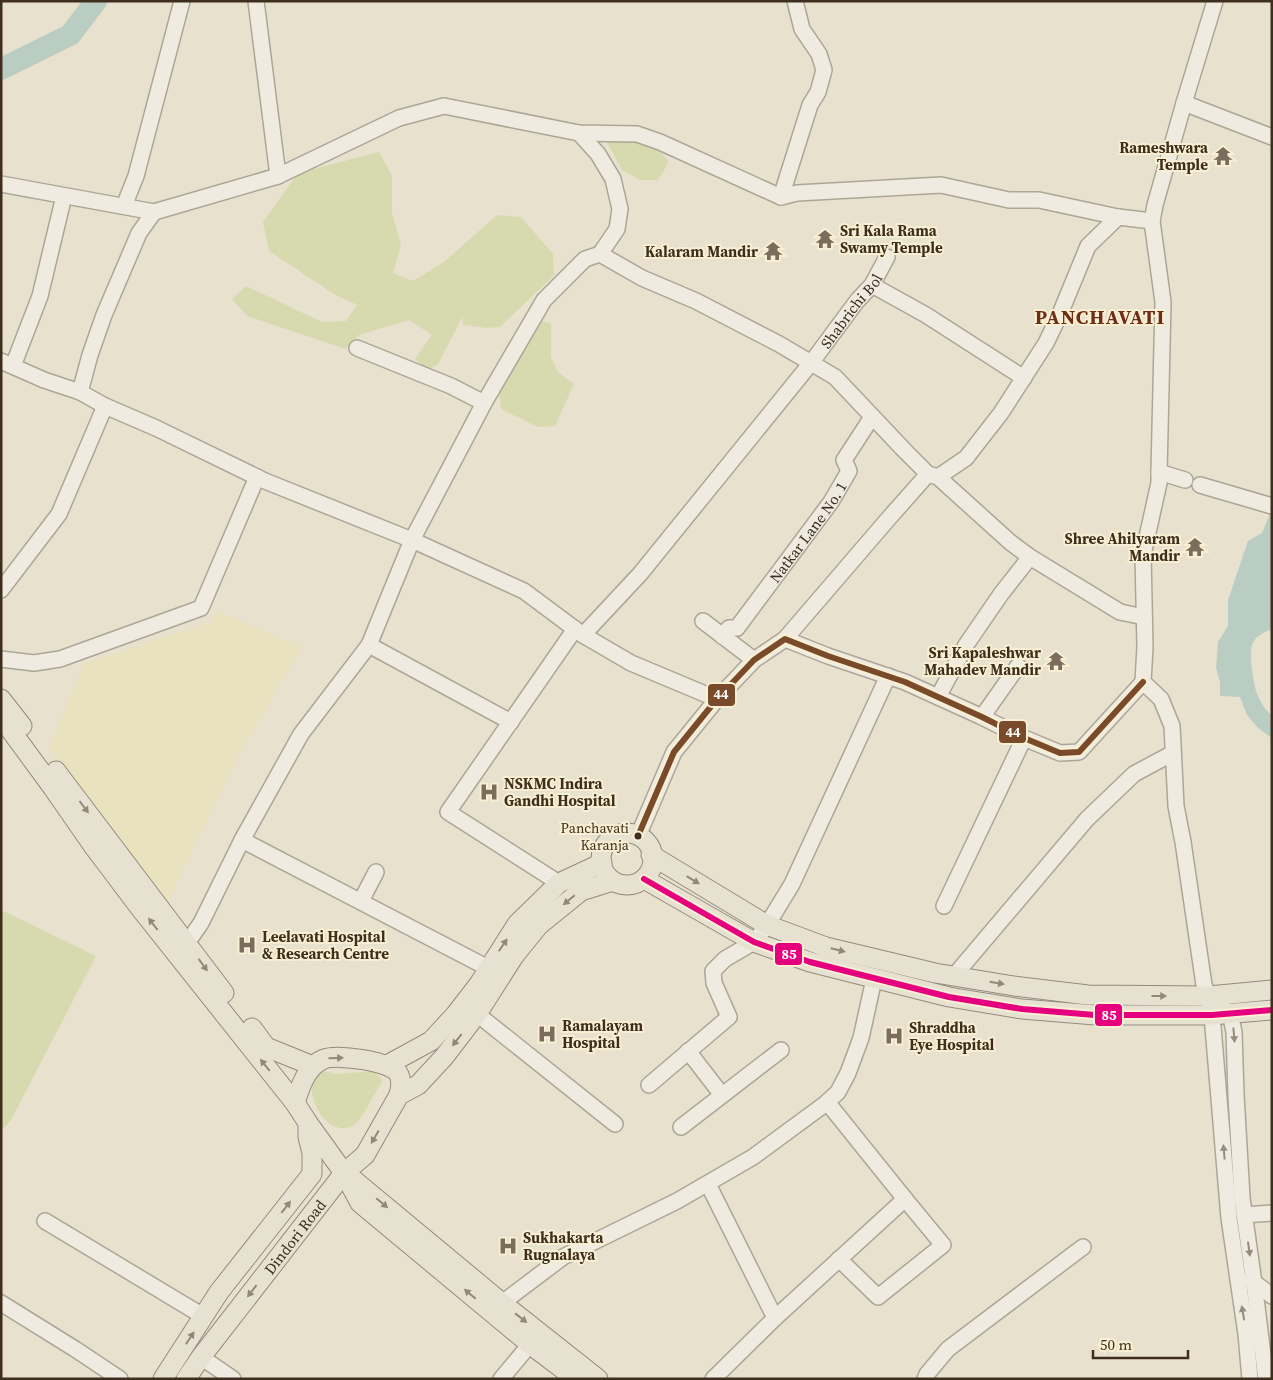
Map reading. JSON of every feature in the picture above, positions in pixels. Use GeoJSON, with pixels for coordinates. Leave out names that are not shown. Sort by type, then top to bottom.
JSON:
{"type":"FeatureCollection","features":[{"type":"Feature","properties":{"kind":"main road"},"geometry":{"type":"LineString","coordinates":[[1,699],[187,943],[222,992],[266,1047],[313,1066]]}},
{"type":"Feature","properties":{"kind":"main road"},"geometry":{"type":"LineString","coordinates":[[1,718],[140,908],[296,1103],[308,1123],[344,1172],[360,1203],[495,1306],[535,1339],[576,1379]]}},
{"type":"Feature","properties":{"kind":"main road"},"geometry":{"type":"LineString","coordinates":[[629,833],[638,836],[645,840],[650,848],[652,864],[649,872],[644,879],[637,883],[628,885],[613,881],[606,875],[602,864],[602,851],[606,843],[613,837],[621,834],[629,833]]}},
{"type":"Feature","properties":{"kind":"main road"},"geometry":{"type":"LineString","coordinates":[[651,855],[768,925],[826,947],[876,960],[1014,986],[1217,1008],[1272,1010]]}},
{"type":"Feature","properties":{"kind":"main road"},"geometry":{"type":"LineString","coordinates":[[387,1065],[431,1041],[455,1015],[478,984],[517,924],[558,883],[602,864]]}},
{"type":"Feature","properties":{"kind":"main road"},"geometry":{"type":"LineString","coordinates":[[644,879],[754,942],[810,962],[949,997],[1022,1009],[1095,1015],[1217,1008],[1272,990]]}},
{"type":"Feature","properties":{"kind":"main road"},"geometry":{"type":"LineString","coordinates":[[399,1095],[418,1085],[444,1057],[477,1014],[514,956],[539,925],[580,891],[613,881]]}},
{"type":"Feature","properties":{"kind":"main road"},"geometry":{"type":"LineString","coordinates":[[296,1103],[302,1084],[313,1066],[323,1059],[330,1058],[353,1058],[387,1065],[396,1070],[400,1077],[399,1095]]}},
{"type":"Feature","properties":{"kind":"main road","name":"Dindori Road"},"geometry":{"type":"LineString","coordinates":[[186,1379],[344,1172],[365,1155],[399,1095]]}},
{"type":"Feature","properties":{"kind":"main road"},"geometry":{"type":"LineString","coordinates":[[163,1379],[219,1292],[312,1174],[312,1152],[308,1137],[308,1123]]}},
{"type":"Feature","properties":{"kind":"main road"},"geometry":{"type":"LineString","coordinates":[[535,1339],[598,1379]]}},
{"type":"Feature","properties":{"kind":"street"},"geometry":{"type":"LineString","coordinates":[[256,1],[278,176]]}},
{"type":"Feature","properties":{"kind":"street"},"geometry":{"type":"LineString","coordinates":[[782,197],[810,105],[818,92],[824,70],[819,54],[802,29],[795,1]]}},
{"type":"Feature","properties":{"kind":"street"},"geometry":{"type":"LineString","coordinates":[[785,639],[905,682],[1060,753],[1079,752],[1143,682],[1143,555],[1159,472],[1163,302],[1152,221],[1184,103],[1215,1]]}},
{"type":"Feature","properties":{"kind":"street"},"geometry":{"type":"LineString","coordinates":[[124,206],[136,176],[181,8]]}},
{"type":"Feature","properties":{"kind":"street"},"geometry":{"type":"LineString","coordinates":[[1184,103],[1272,137]]}},
{"type":"Feature","properties":{"kind":"street"},"geometry":{"type":"LineString","coordinates":[[1,184],[154,212],[278,176],[400,118],[444,106],[579,133],[637,134],[660,142],[782,197],[797,193],[941,185],[1009,200],[1039,200],[1118,217],[1152,221]]}},
{"type":"Feature","properties":{"kind":"street"},"geometry":{"type":"LineString","coordinates":[[187,943],[201,923],[242,840],[301,734],[369,646],[412,540],[484,403],[544,300],[585,259],[600,254],[617,229],[620,209],[613,179],[598,154],[579,133]]}},
{"type":"Feature","properties":{"kind":"street"},"geometry":{"type":"LineString","coordinates":[[64,196],[40,296],[7,364],[44,380],[80,392],[105,406],[156,428],[256,477],[412,540],[524,591],[579,632],[631,663],[717,699]]}},
{"type":"Feature","properties":{"kind":"street"},"geometry":{"type":"LineString","coordinates":[[80,392],[104,314],[139,233],[154,212]]}},
{"type":"Feature","properties":{"kind":"street"},"geometry":{"type":"LineString","coordinates":[[638,836],[674,752],[717,699],[754,660],[785,639],[889,518],[933,475],[966,458],[1001,413],[1046,343],[1088,246],[1118,217]]}},
{"type":"Feature","properties":{"kind":"street"},"geometry":{"type":"LineString","coordinates":[[600,254],[642,278],[696,301],[779,344],[835,377],[904,451],[1010,542],[1030,557],[1120,612],[1144,617]]}},
{"type":"Feature","properties":{"kind":"street","name":"Shabrichi Bol"},"geometry":{"type":"LineString","coordinates":[[558,883],[448,812],[511,722],[579,632],[640,574],[811,363],[857,301],[872,285],[887,257]]}},
{"type":"Feature","properties":{"kind":"street"},"geometry":{"type":"LineString","coordinates":[[872,285],[926,315],[1024,378]]}},
{"type":"Feature","properties":{"kind":"street"},"geometry":{"type":"LineString","coordinates":[[357,348],[451,386],[484,403]]}},
{"type":"Feature","properties":{"kind":"street"},"geometry":{"type":"LineString","coordinates":[[1,590],[60,514],[105,406]]}},
{"type":"Feature","properties":{"kind":"street","name":"Natkar Lane No. 1"},"geometry":{"type":"LineString","coordinates":[[722,636],[730,628],[737,628],[831,502],[849,471],[844,460],[872,417]]}},
{"type":"Feature","properties":{"kind":"street"},"geometry":{"type":"LineString","coordinates":[[1159,472],[1184,480]]}},
{"type":"Feature","properties":{"kind":"street"},"geometry":{"type":"LineString","coordinates":[[1,659],[34,663],[60,659],[201,608],[256,477]]}},
{"type":"Feature","properties":{"kind":"street"},"geometry":{"type":"LineString","coordinates":[[1200,485],[1272,506]]}},
{"type":"Feature","properties":{"kind":"street"},"geometry":{"type":"LineString","coordinates":[[938,697],[966,644],[1030,557]]}},
{"type":"Feature","properties":{"kind":"street"},"geometry":{"type":"LineString","coordinates":[[703,621],[754,660]]}},
{"type":"Feature","properties":{"kind":"street"},"geometry":{"type":"LineString","coordinates":[[369,646],[511,722]]}},
{"type":"Feature","properties":{"kind":"street"},"geometry":{"type":"LineString","coordinates":[[982,717],[1018,666]]}},
{"type":"Feature","properties":{"kind":"street"},"geometry":{"type":"LineString","coordinates":[[650,1085],[729,1016],[714,983],[713,972],[725,959],[754,942],[768,925],[792,884],[888,676]]}},
{"type":"Feature","properties":{"kind":"street"},"geometry":{"type":"LineString","coordinates":[[1143,682],[1161,699],[1172,726],[1176,806],[1184,842],[1204,985],[1234,1032],[1236,1104],[1244,1215],[1265,1290],[1266,1379]]}},
{"type":"Feature","properties":{"kind":"street"},"geometry":{"type":"LineString","coordinates":[[944,906],[1024,738]]}},
{"type":"Feature","properties":{"kind":"street"},"geometry":{"type":"LineString","coordinates":[[954,976],[1087,819],[1134,774],[1173,753]]}},
{"type":"Feature","properties":{"kind":"street"},"geometry":{"type":"LineString","coordinates":[[242,840],[488,968]]}},
{"type":"Feature","properties":{"kind":"street"},"geometry":{"type":"LineString","coordinates":[[361,902],[376,872]]}},
{"type":"Feature","properties":{"kind":"street"},"geometry":{"type":"LineString","coordinates":[[495,1306],[564,1257],[677,1201],[753,1157],[827,1102],[838,1092],[858,1047],[874,979]]}},
{"type":"Feature","properties":{"kind":"street"},"geometry":{"type":"LineString","coordinates":[[1217,1008],[1229,1218],[1246,1334],[1250,1379]]}},
{"type":"Feature","properties":{"kind":"street"},"geometry":{"type":"LineString","coordinates":[[477,1014],[615,1124]]}},
{"type":"Feature","properties":{"kind":"street"},"geometry":{"type":"LineString","coordinates":[[681,1127],[781,1050]]}},
{"type":"Feature","properties":{"kind":"street"},"geometry":{"type":"LineString","coordinates":[[688,1051],[722,1095]]}},
{"type":"Feature","properties":{"kind":"street"},"geometry":{"type":"LineString","coordinates":[[827,1102],[944,1245],[878,1297],[839,1259]]}},
{"type":"Feature","properties":{"kind":"street"},"geometry":{"type":"LineString","coordinates":[[708,1184],[775,1318]]}},
{"type":"Feature","properties":{"kind":"street"},"geometry":{"type":"LineString","coordinates":[[713,1379],[775,1318],[905,1199]]}},
{"type":"Feature","properties":{"kind":"street"},"geometry":{"type":"LineString","coordinates":[[1244,1215],[1272,1213]]}},
{"type":"Feature","properties":{"kind":"street"},"geometry":{"type":"LineString","coordinates":[[45,1221],[203,1316]]}},
{"type":"Feature","properties":{"kind":"street"},"geometry":{"type":"LineString","coordinates":[[931,1376],[948,1349],[1083,1247]]}},
{"type":"Feature","properties":{"kind":"street"},"geometry":{"type":"LineString","coordinates":[[1236,1266],[1265,1290]]}},
{"type":"Feature","properties":{"kind":"street"},"geometry":{"type":"LineString","coordinates":[[1,1303],[120,1379]]}},
{"type":"Feature","properties":{"kind":"street"},"geometry":{"type":"LineString","coordinates":[[501,1379],[535,1339]]}},
{"type":"Feature","properties":{"kind":"street"},"geometry":{"type":"LineString","coordinates":[[201,1357],[233,1379]]}},
{"type":"Feature","properties":{"kind":"shaded area"},"geometry":{"type":"Polygon","coordinates":[[[1272,509],[1272,629],[1254,640],[1251,650],[1251,662],[1256,691],[1262,704],[1272,716],[1272,738],[1258,728],[1247,715],[1240,697],[1220,696],[1220,682],[1216,668],[1218,642],[1228,626],[1228,600],[1248,541],[1262,533],[1272,509]]]}},
{"type":"Feature","properties":{"kind":"shaded area"},"geometry":{"type":"Polygon","coordinates":[[[216,611],[302,647],[237,758],[166,906],[49,748],[84,663],[212,622],[216,611]]]}},
{"type":"Feature","properties":{"kind":"green space"},"geometry":{"type":"Polygon","coordinates":[[[617,136],[656,147],[669,162],[658,180],[640,180],[622,170],[607,142],[617,136]]]}},
{"type":"Feature","properties":{"kind":"green space"},"geometry":{"type":"Polygon","coordinates":[[[379,152],[392,176],[392,213],[401,245],[393,273],[413,281],[444,262],[497,215],[521,217],[553,254],[554,275],[500,327],[487,328],[463,325],[463,316],[438,364],[428,370],[415,359],[432,335],[409,320],[359,335],[346,349],[247,316],[232,299],[246,286],[322,322],[346,321],[357,305],[334,294],[269,251],[263,222],[298,173],[379,152]]]}},
{"type":"Feature","properties":{"kind":"green space"},"geometry":{"type":"Polygon","coordinates":[[[535,320],[551,323],[551,357],[558,372],[574,384],[555,426],[538,427],[501,409],[499,393],[535,320]]]}},
{"type":"Feature","properties":{"kind":"green space"},"geometry":{"type":"Polygon","coordinates":[[[1,910],[96,956],[11,1120],[1,1131],[1,910]]]}},
{"type":"Feature","properties":{"kind":"green space"},"geometry":{"type":"Polygon","coordinates":[[[324,1071],[335,1074],[374,1071],[382,1080],[365,1111],[355,1124],[345,1128],[336,1127],[320,1114],[312,1093],[313,1084],[317,1076],[324,1071]]]}},
{"type":"Feature","properties":{"kind":"waterway"},"geometry":{"type":"LineString","coordinates":[[1,69],[70,35],[96,1]]}},
{"type":"Feature","properties":{"kind":"transit line","name":"44"},"geometry":{"type":"LineString","coordinates":[[638,836],[674,752],[717,699],[754,660],[785,639],[905,682],[1060,753],[1079,752],[1143,682]]}},
{"type":"Feature","properties":{"kind":"transit line","name":"85"},"geometry":{"type":"LineString","coordinates":[[644,879],[754,942],[810,962],[949,997],[1022,1009],[1095,1015],[1212,1015],[1272,1010]]}},
{"type":"Feature","properties":{"kind":"place","name":"Rameshwara Temple"},"geometry":{"type":"Point","coordinates":[1223,156]}},
{"type":"Feature","properties":{"kind":"place","name":"Sri Kala Rama Swamy Temple"},"geometry":{"type":"Point","coordinates":[825,239]}},
{"type":"Feature","properties":{"kind":"place","name":"Kalaram Mandir"},"geometry":{"type":"Point","coordinates":[773,251]}},
{"type":"Feature","properties":{"kind":"place","name":"Shree Ahilyaram Mandir"},"geometry":{"type":"Point","coordinates":[1195,547]}},
{"type":"Feature","properties":{"kind":"place","name":"Sri Kapaleshwar Mahadev Mandir"},"geometry":{"type":"Point","coordinates":[1056,661]}},
{"type":"Feature","properties":{"kind":"place","name":"NSKMC Indira Gandhi Hospital"},"geometry":{"type":"Point","coordinates":[489,792]}},
{"type":"Feature","properties":{"kind":"place","name":"Panchavati Karanja"},"geometry":{"type":"Point","coordinates":[638,836]}},
{"type":"Feature","properties":{"kind":"place","name":"Leelavati Hospital & Research Centre"},"geometry":{"type":"Point","coordinates":[247,945]}},
{"type":"Feature","properties":{"kind":"place","name":"Ramalayam Hospital"},"geometry":{"type":"Point","coordinates":[547,1034]}},
{"type":"Feature","properties":{"kind":"place","name":"Shraddha Eye Hospital"},"geometry":{"type":"Point","coordinates":[894,1036]}},
{"type":"Feature","properties":{"kind":"place","name":"Sukhakarta Rugnalaya"},"geometry":{"type":"Point","coordinates":[508,1246]}},
{"type":"Feature","properties":{"kind":"district","name":"PANCHAVATI"},"geometry":{"type":"Point","coordinates":[1100,317]}}]}
